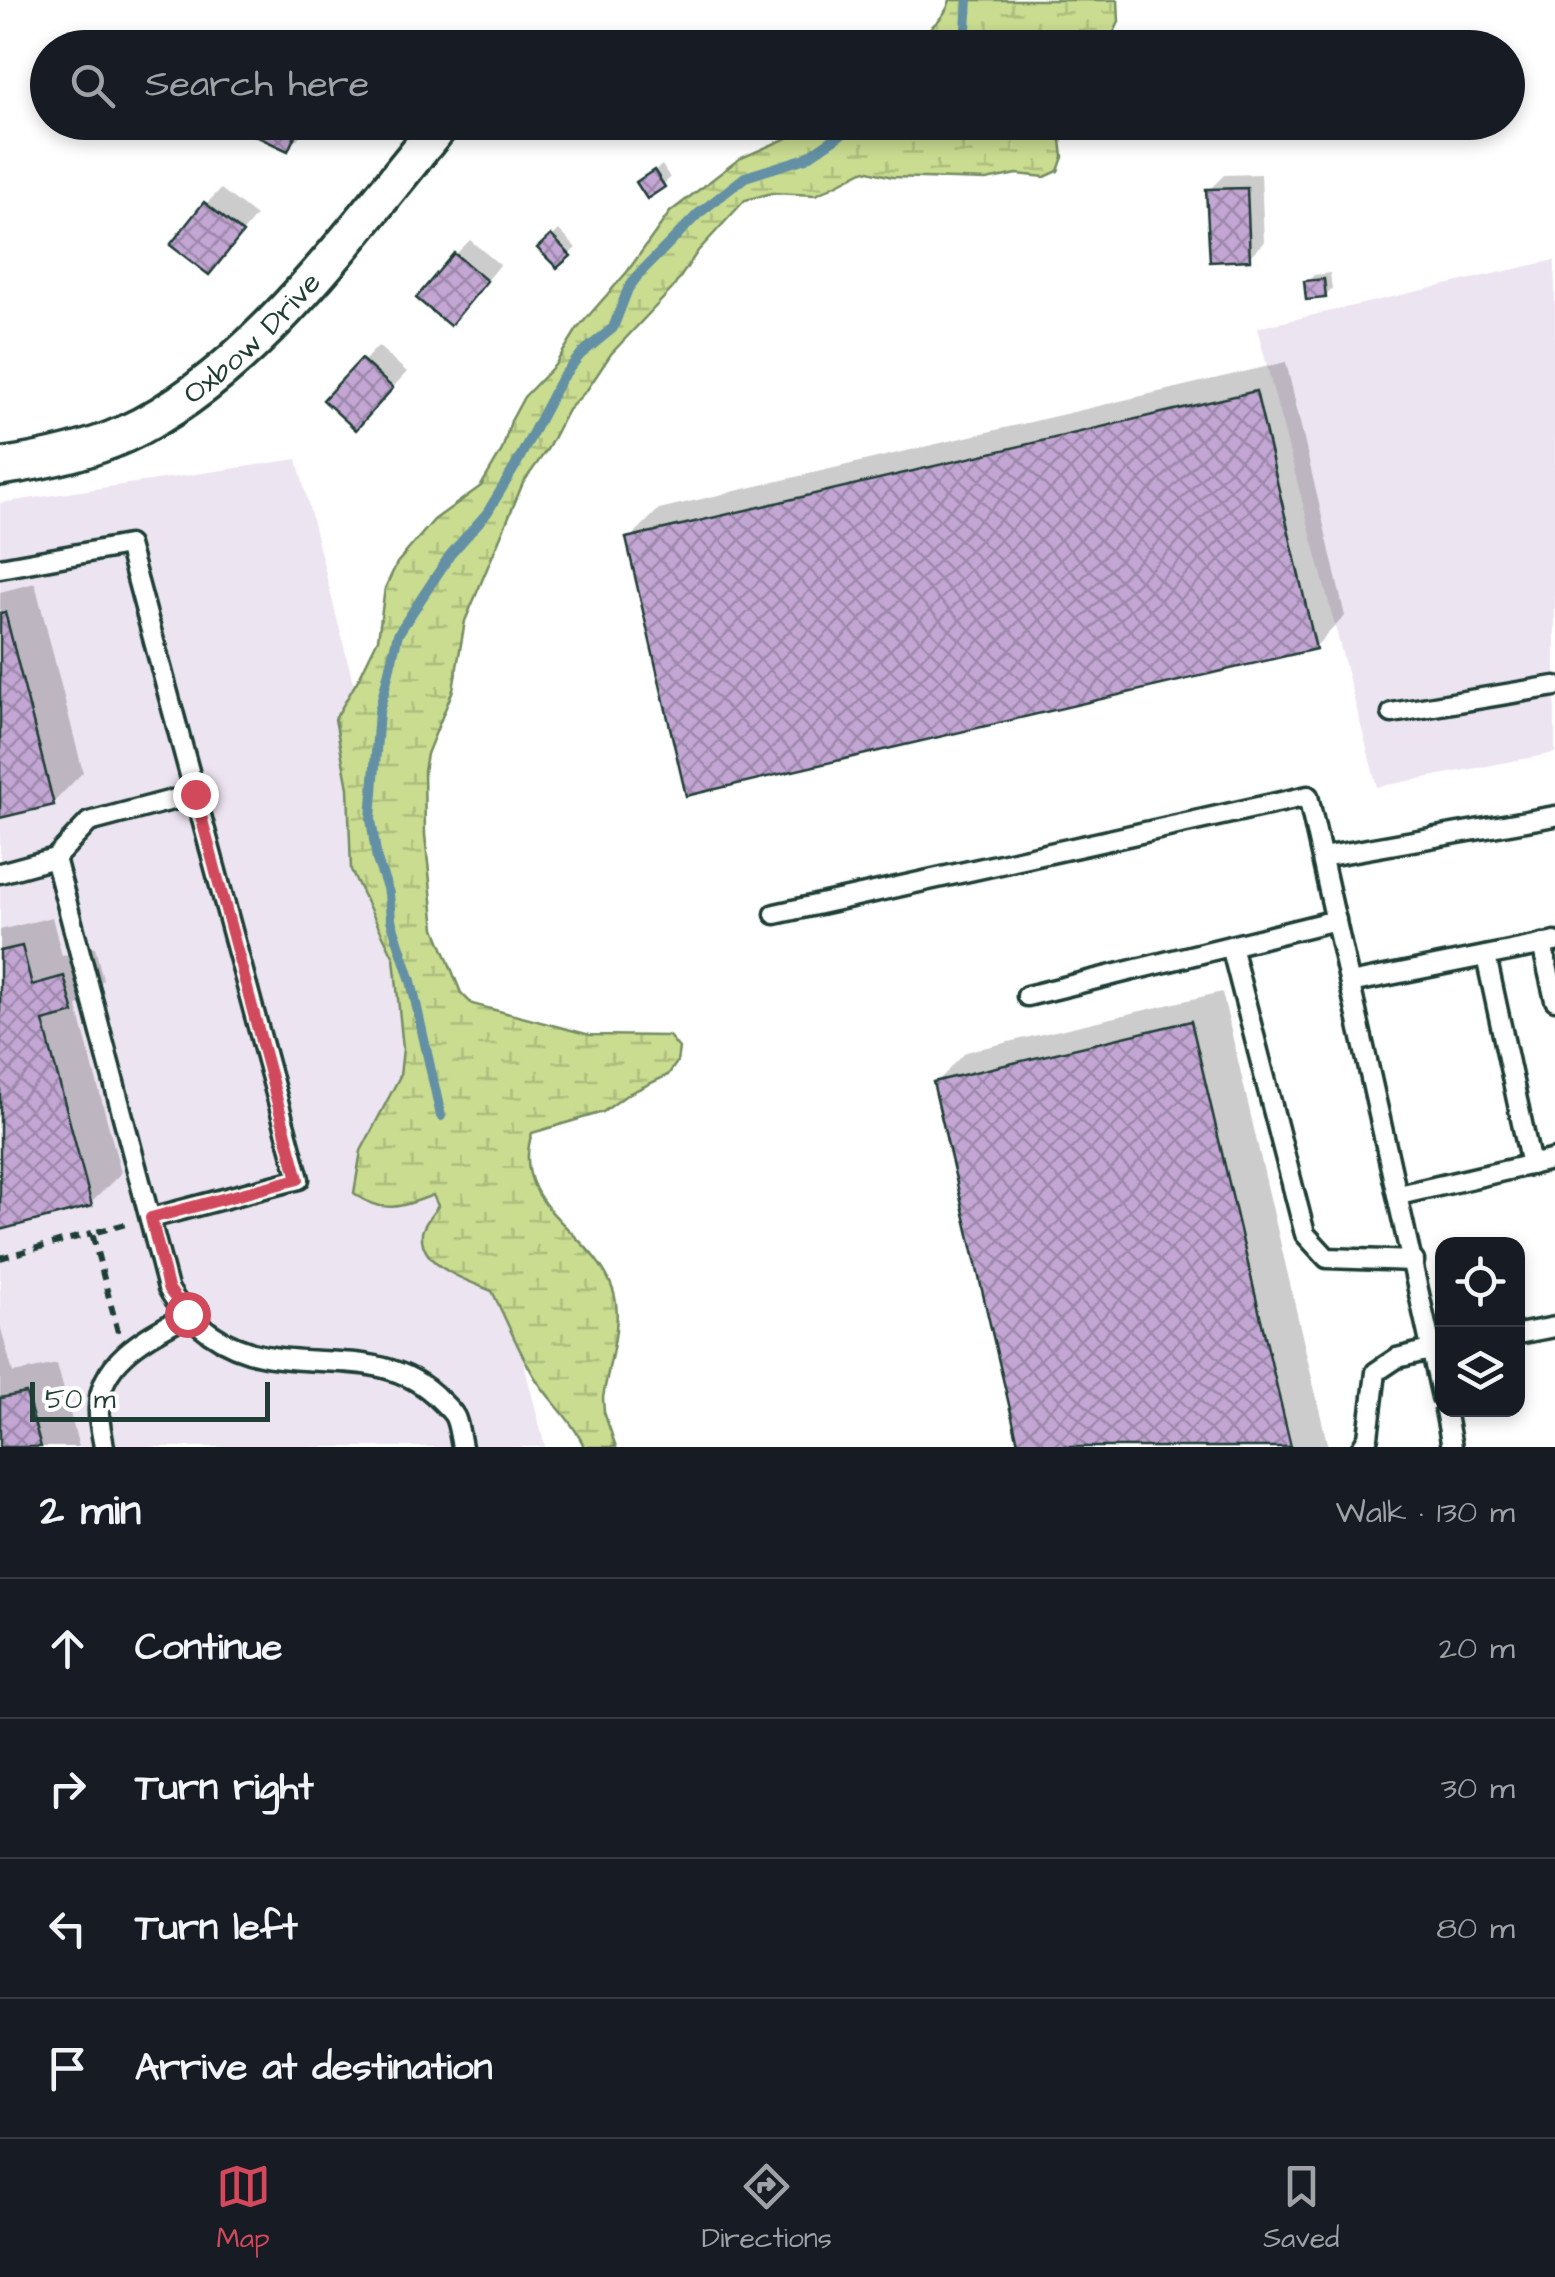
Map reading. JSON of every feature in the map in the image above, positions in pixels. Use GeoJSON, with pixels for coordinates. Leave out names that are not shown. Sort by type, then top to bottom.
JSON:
{"type":"FeatureCollection","features":[{"type":"Feature","properties":{"kind":"street","name":"Oxbow Drive"},"geometry":{"type":"LineString","coordinates":[[0,467],[96,446],[126,434],[199,390],[249,348],[299,294],[428,140]]}},
{"type":"Feature","properties":{"kind":"lane"},"geometry":{"type":"LineString","coordinates":[[0,568],[128,545],[298,1179],[151,1218]]}},
{"type":"Feature","properties":{"kind":"lane"},"geometry":{"type":"LineString","coordinates":[[1392,713],[1555,686]]}},
{"type":"Feature","properties":{"kind":"lane"},"geometry":{"type":"LineString","coordinates":[[0,873],[55,858],[89,822],[195,794]]}},
{"type":"Feature","properties":{"kind":"lane"},"geometry":{"type":"LineString","coordinates":[[775,914],[1308,796],[1435,1337]]}},
{"type":"Feature","properties":{"kind":"lane"},"geometry":{"type":"LineString","coordinates":[[1322,857],[1555,816]]}},
{"type":"Feature","properties":{"kind":"lane"},"geometry":{"type":"LineString","coordinates":[[55,858],[168,1288],[187,1314],[223,1342],[254,1356],[386,1366],[424,1383],[454,1415],[462,1447]]}},
{"type":"Feature","properties":{"kind":"lane"},"geometry":{"type":"LineString","coordinates":[[1027,996],[1336,920]]}},
{"type":"Feature","properties":{"kind":"lane"},"geometry":{"type":"LineString","coordinates":[[1350,983],[1549,943],[1555,1000]]}},
{"type":"Feature","properties":{"kind":"lane"},"geometry":{"type":"LineString","coordinates":[[1231,946],[1304,1234],[1327,1258],[1414,1260]]}},
{"type":"Feature","properties":{"kind":"lane"},"geometry":{"type":"LineString","coordinates":[[1486,956],[1531,1165]]}},
{"type":"Feature","properties":{"kind":"lane"},"geometry":{"type":"LineString","coordinates":[[1399,1195],[1555,1159]]}},
{"type":"Feature","properties":{"kind":"lane"},"geometry":{"type":"LineString","coordinates":[[104,1447],[98,1410],[101,1388],[130,1350],[187,1314]]}},
{"type":"Feature","properties":{"kind":"lane"},"geometry":{"type":"LineString","coordinates":[[1525,1333],[1555,1327]]}},
{"type":"Feature","properties":{"kind":"lane"},"geometry":{"type":"LineString","coordinates":[[1362,1447],[1368,1437],[1376,1372],[1397,1358],[1435,1349]]}},
{"type":"Feature","properties":{"kind":"lane"},"geometry":{"type":"LineString","coordinates":[[1446,1417],[1452,1447]]}},
{"type":"Feature","properties":{"kind":"path"},"geometry":{"type":"LineString","coordinates":[[0,1258],[151,1218]]}},
{"type":"Feature","properties":{"kind":"path"},"geometry":{"type":"LineString","coordinates":[[92,1233],[116,1329],[130,1350]]}},
{"type":"Feature","properties":{"kind":"shaded area"},"geometry":{"type":"Polygon","coordinates":[[[1555,260],[1555,753],[1377,787],[1257,328],[1555,260]]]}},
{"type":"Feature","properties":{"kind":"shaded area"},"geometry":{"type":"Polygon","coordinates":[[[297,459],[545,1447],[0,1447],[0,503],[297,459]]]}},
{"type":"Feature","properties":{"kind":"green space"},"geometry":{"type":"Polygon","coordinates":[[[950,0],[1118,0],[1119,22],[1115,30],[927,30],[950,0]]]}},
{"type":"Feature","properties":{"kind":"green space"},"geometry":{"type":"Polygon","coordinates":[[[783,140],[1061,140],[1063,157],[1058,171],[1045,177],[892,177],[865,170],[816,195],[772,193],[745,200],[698,251],[673,288],[611,354],[568,410],[523,483],[465,621],[453,690],[424,771],[425,835],[435,928],[461,993],[472,1004],[590,1035],[669,1036],[679,1048],[677,1062],[668,1075],[628,1094],[603,1112],[532,1133],[528,1159],[532,1180],[542,1200],[603,1269],[616,1302],[616,1330],[603,1398],[616,1447],[584,1447],[534,1376],[492,1291],[447,1271],[428,1255],[422,1233],[438,1206],[433,1195],[392,1207],[374,1204],[354,1193],[361,1151],[400,1076],[403,1049],[394,958],[351,870],[348,788],[335,719],[378,639],[385,588],[397,563],[434,520],[481,486],[502,450],[524,397],[555,365],[577,329],[627,272],[670,212],[739,159],[783,140]]]}},
{"type":"Feature","properties":{"kind":"building"},"geometry":{"type":"Polygon","coordinates":[[[264,140],[293,140],[288,151],[264,140]]]}},
{"type":"Feature","properties":{"kind":"building"},"geometry":{"type":"Polygon","coordinates":[[[654,170],[665,187],[647,199],[636,182],[654,170]]]}},
{"type":"Feature","properties":{"kind":"building"},"geometry":{"type":"Polygon","coordinates":[[[1247,188],[1250,260],[1210,262],[1206,189],[1247,188]]]}},
{"type":"Feature","properties":{"kind":"building"},"geometry":{"type":"Polygon","coordinates":[[[204,202],[243,233],[209,275],[170,245],[204,202]]]}},
{"type":"Feature","properties":{"kind":"building"},"geometry":{"type":"Polygon","coordinates":[[[551,235],[571,256],[557,268],[537,248],[551,235]]]}},
{"type":"Feature","properties":{"kind":"building"},"geometry":{"type":"Polygon","coordinates":[[[454,253],[487,281],[450,326],[416,298],[454,253]]]}},
{"type":"Feature","properties":{"kind":"building"},"geometry":{"type":"Polygon","coordinates":[[[1324,279],[1326,298],[1306,300],[1304,281],[1324,279]]]}},
{"type":"Feature","properties":{"kind":"building"},"geometry":{"type":"Polygon","coordinates":[[[361,359],[393,388],[356,430],[323,400],[361,359]]]}},
{"type":"Feature","properties":{"kind":"building"},"geometry":{"type":"Polygon","coordinates":[[[1256,391],[1316,649],[686,796],[626,538],[1256,391]]]}},
{"type":"Feature","properties":{"kind":"building"},"geometry":{"type":"Polygon","coordinates":[[[5,612],[54,805],[0,818],[0,613],[5,612]]]}},
{"type":"Feature","properties":{"kind":"building"},"geometry":{"type":"Polygon","coordinates":[[[22,946],[32,985],[64,976],[74,1013],[43,1021],[92,1206],[0,1230],[0,951],[22,946]]]}},
{"type":"Feature","properties":{"kind":"building"},"geometry":{"type":"Polygon","coordinates":[[[1191,1021],[1291,1447],[1019,1447],[933,1082],[1191,1021]]]}},
{"type":"Feature","properties":{"kind":"building"},"geometry":{"type":"Polygon","coordinates":[[[26,1393],[41,1447],[0,1447],[0,1398],[26,1393]]]}},
{"type":"Feature","properties":{"kind":"waterway"},"geometry":{"type":"LineString","coordinates":[[966,30],[968,0]]}},
{"type":"Feature","properties":{"kind":"waterway"},"geometry":{"type":"LineString","coordinates":[[441,1116],[411,981],[391,920],[389,893],[377,860],[371,819],[379,712],[398,634],[450,555],[487,513],[561,379],[581,354],[613,328],[628,289],[639,274],[698,214],[745,177],[806,158],[833,140]]}},
{"type":"Feature","properties":{"kind":"route"},"geometry":{"type":"LineString","coordinates":[[187,1314],[168,1288],[151,1218],[298,1179],[195,794]]}}]}
